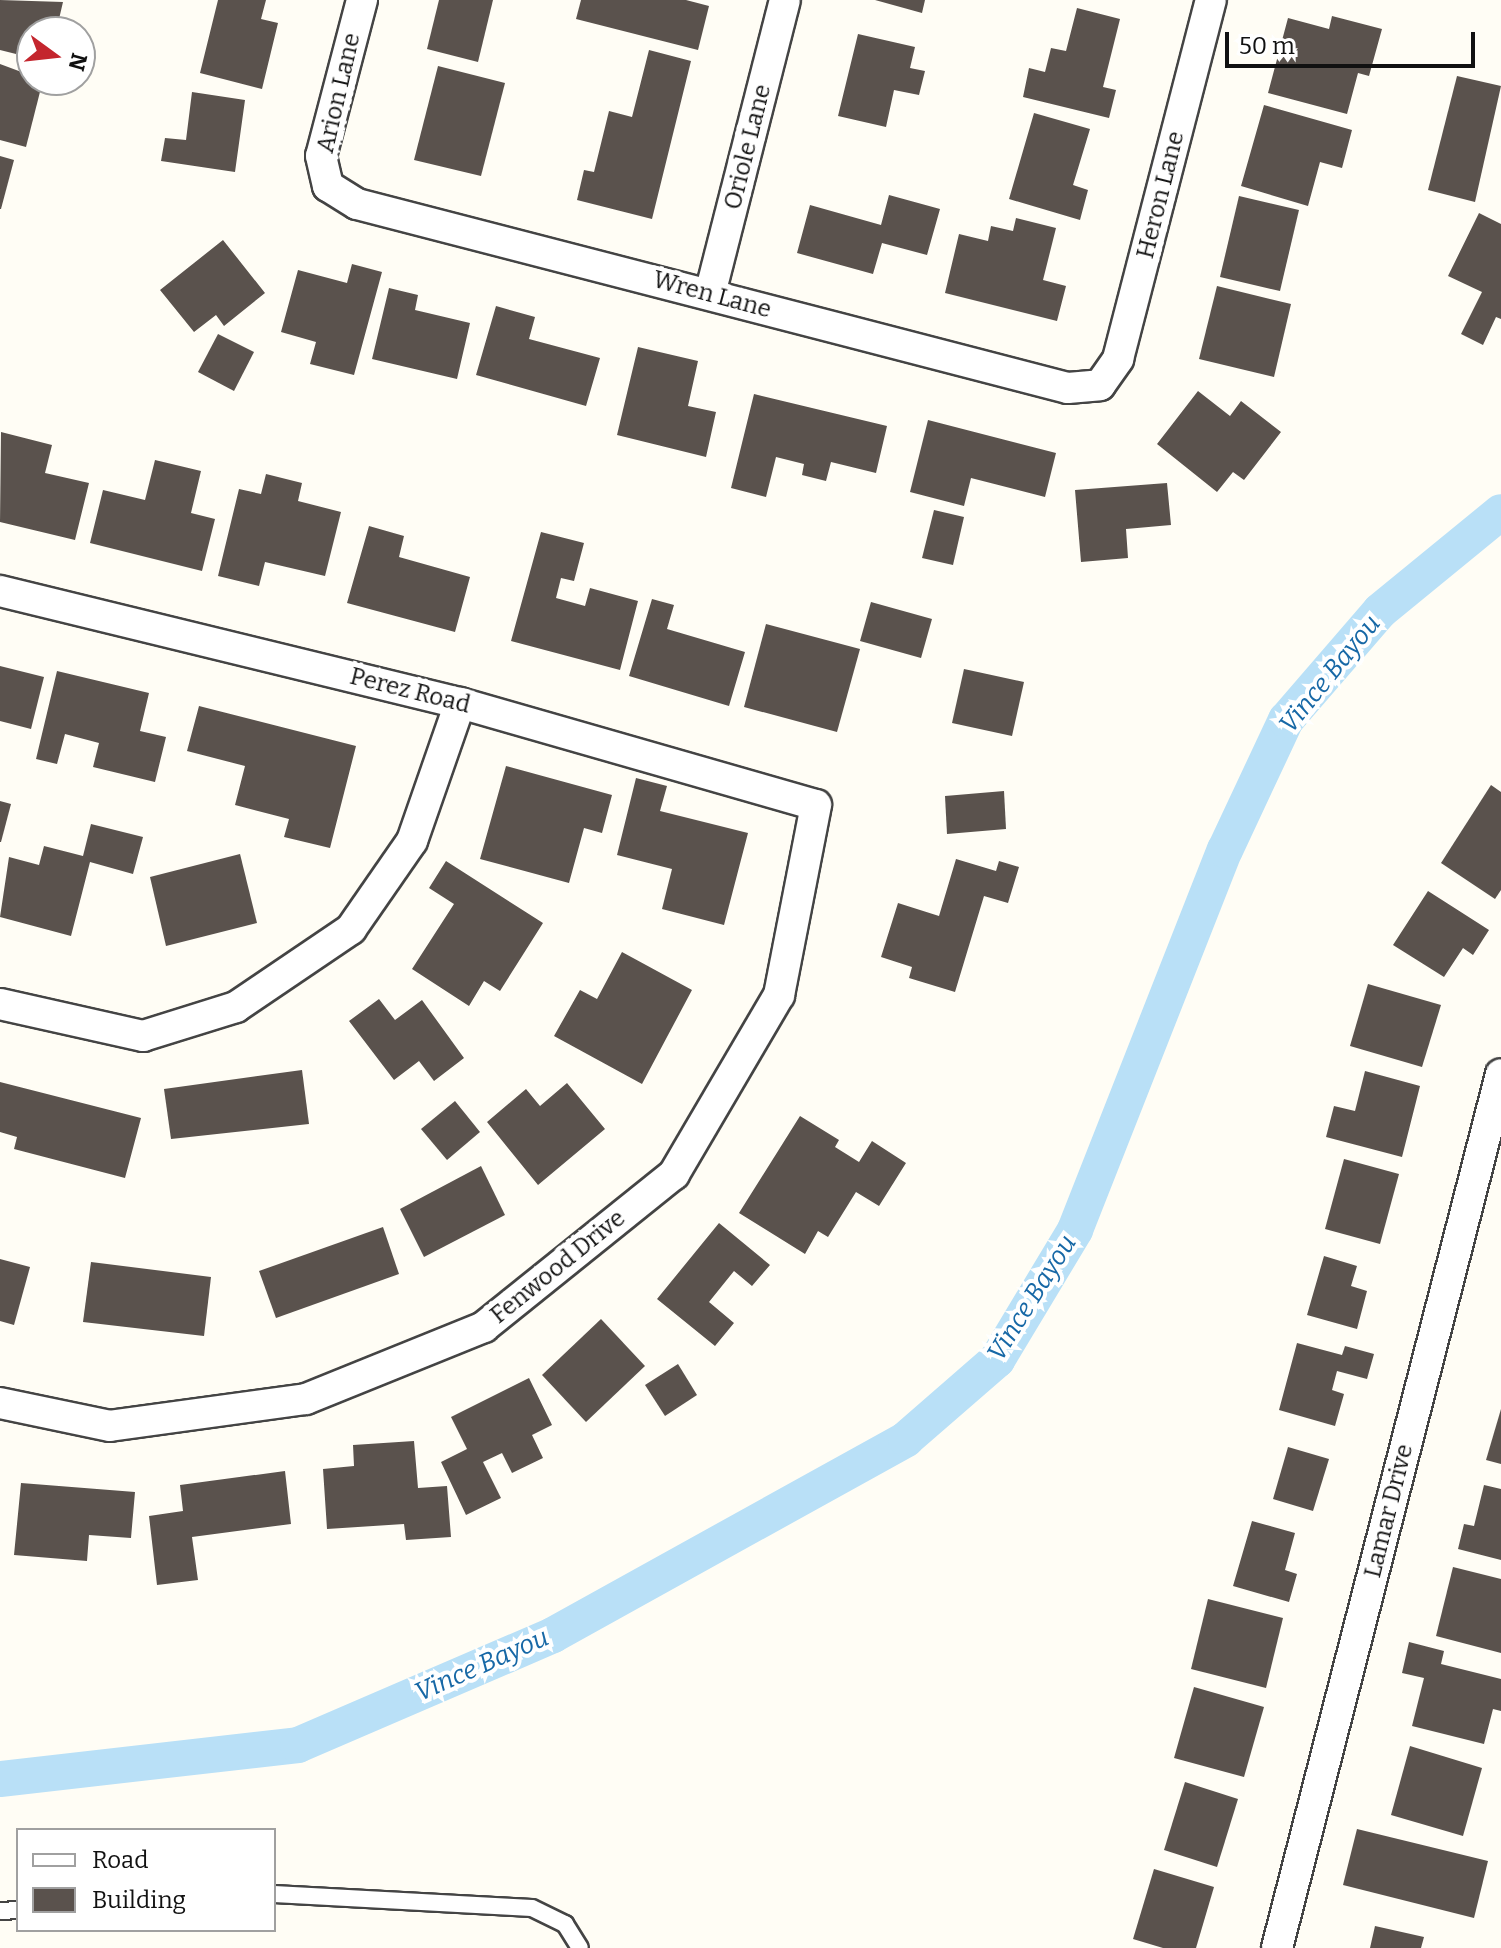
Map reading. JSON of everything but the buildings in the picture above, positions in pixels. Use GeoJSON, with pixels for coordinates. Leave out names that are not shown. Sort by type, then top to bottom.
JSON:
{"type":"FeatureCollection","features":[{"type":"Feature","properties":{"kind":"street","name":"Arion Lane"},"geometry":{"type":"LineString","coordinates":[[328,186],[321,156],[362,0]]}},
{"type":"Feature","properties":{"kind":"street","name":"Oriole Lane"},"geometry":{"type":"LineString","coordinates":[[710,294],[785,0]]}},
{"type":"Feature","properties":{"kind":"street","name":"Heron Lane"},"geometry":{"type":"LineString","coordinates":[[1100,385],[1118,359],[1211,0]]}},
{"type":"Feature","properties":{"kind":"street","name":"Wren Lane"},"geometry":{"type":"LineString","coordinates":[[328,186],[357,204],[1068,388],[1100,385]]}},
{"type":"Feature","properties":{"kind":"street","name":"Perez Road"},"geometry":{"type":"LineString","coordinates":[[0,591],[460,703],[816,805]]}},
{"type":"Feature","properties":{"kind":"street"},"geometry":{"type":"LineString","coordinates":[[0,1004],[143,1036],[236,1007],[351,929],[412,841],[460,703]]}},
{"type":"Feature","properties":{"kind":"street","name":"Fenwood Drive"},"geometry":{"type":"LineString","coordinates":[[0,1403],[110,1426],[306,1399],[484,1327],[674,1174],[779,995],[816,805]]}},
{"type":"Feature","properties":{"kind":"street","name":"Lamar Drive"},"geometry":{"type":"LineString","coordinates":[[1277,1948],[1501,1074]]}},
{"type":"Feature","properties":{"kind":"lane"},"geometry":{"type":"LineString","coordinates":[[276,1894],[532,1908],[565,1924],[580,1948]]}},
{"type":"Feature","properties":{"kind":"waterway","name":"Vince Bayou"},"geometry":{"type":"LineString","coordinates":[[0,1779],[298,1745],[553,1635],[906,1439],[997,1360],[1075,1230],[1225,850],[1286,720],[1380,611],[1501,512]]}}]}
